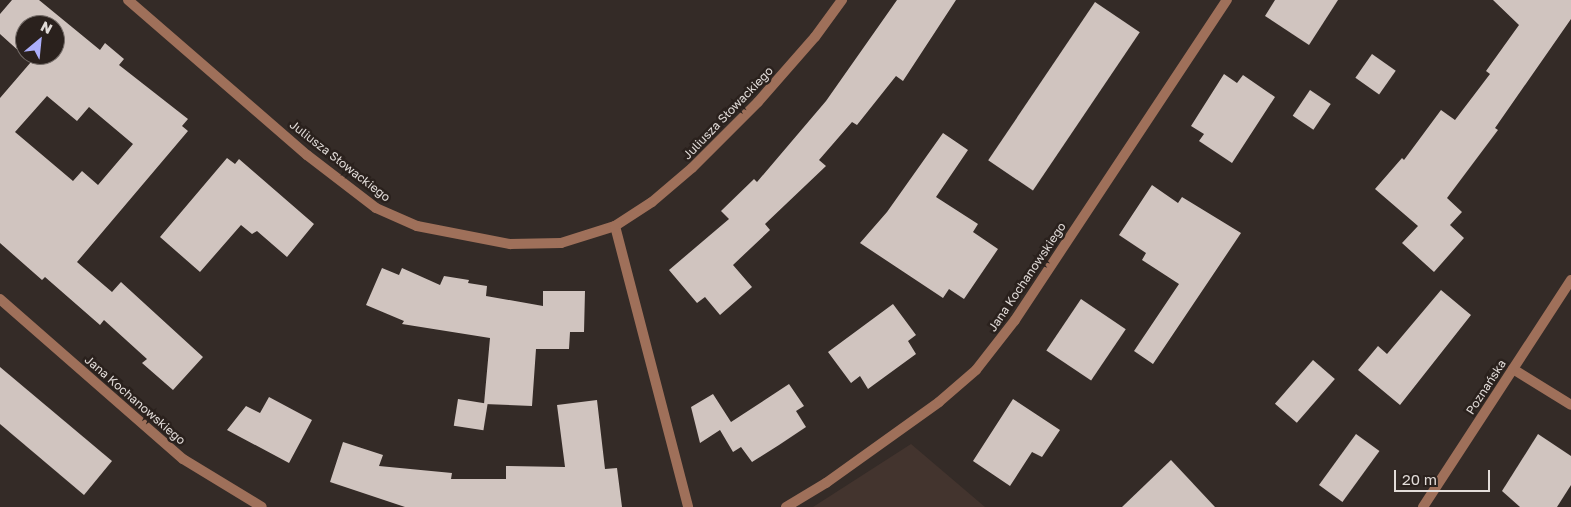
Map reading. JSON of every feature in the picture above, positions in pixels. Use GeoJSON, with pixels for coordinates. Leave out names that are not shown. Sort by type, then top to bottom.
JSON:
{"type":"FeatureCollection","features":[{"type":"Feature","properties":{"kind":"street","name":"Juliusza Słowackiego"},"geometry":{"type":"LineString","coordinates":[[128,0],[307,155],[376,208],[417,226],[510,244],[562,243],[615,226],[652,202],[692,168],[758,102],[815,37],[842,0]]}},
{"type":"Feature","properties":{"kind":"street","name":"Jana Kochanowskiego"},"geometry":{"type":"LineString","coordinates":[[786,507],[826,483],[931,408],[976,370],[1015,320],[1227,0]]}},
{"type":"Feature","properties":{"kind":"street"},"geometry":{"type":"LineString","coordinates":[[615,226],[688,507]]}},
{"type":"Feature","properties":{"kind":"street","name":"Poznańska"},"geometry":{"type":"LineString","coordinates":[[1423,507],[1571,280]]}},
{"type":"Feature","properties":{"kind":"street","name":"Jana Kochanowskiego"},"geometry":{"type":"LineString","coordinates":[[0,299],[183,459],[262,507]]}},
{"type":"Feature","properties":{"kind":"street"},"geometry":{"type":"LineString","coordinates":[[1513,370],[1571,405]]}},
{"type":"Feature","properties":{"kind":"shaded area"},"geometry":{"type":"Polygon","coordinates":[[[911,444],[985,507],[813,507],[911,444]]]}},
{"type":"Feature","properties":{"kind":"building"},"geometry":{"type":"Polygon","coordinates":[[[12,0],[39,0],[57,15],[15,15],[15,48],[0,34],[0,14],[12,0]]]}},
{"type":"Feature","properties":{"kind":"building"},"geometry":{"type":"Polygon","coordinates":[[[897,0],[956,0],[903,81],[896,76],[857,125],[852,122],[819,160],[826,166],[765,224],[770,230],[733,265],[752,287],[720,315],[705,297],[697,303],[669,270],[729,219],[721,211],[754,179],[757,182],[826,101],[897,0]]]}},
{"type":"Feature","properties":{"kind":"building"},"geometry":{"type":"Polygon","coordinates":[[[1275,0],[1338,0],[1309,45],[1265,16],[1275,0]]]}},
{"type":"Feature","properties":{"kind":"building"},"geometry":{"type":"Polygon","coordinates":[[[1493,0],[1571,0],[1571,19],[1495,128],[1498,130],[1447,198],[1462,212],[1450,225],[1464,238],[1434,272],[1402,243],[1418,226],[1375,189],[1402,158],[1404,160],[1441,110],[1455,120],[1490,74],[1486,71],[1519,25],[1493,0]]]}},
{"type":"Feature","properties":{"kind":"building"},"geometry":{"type":"Polygon","coordinates":[[[1095,2],[1140,32],[1033,191],[988,160],[1095,2]]]}},
{"type":"Feature","properties":{"kind":"building"},"geometry":{"type":"Polygon","coordinates":[[[65,21],[100,50],[105,43],[124,59],[119,65],[188,119],[182,126],[188,131],[77,262],[112,292],[121,282],[203,357],[173,390],[142,363],[147,359],[104,320],[100,325],[45,277],[42,280],[0,243],[0,98],[28,65],[65,65],[65,21]],[[47,96],[15,132],[73,181],[82,171],[98,185],[133,144],[89,107],[77,121],[47,96]]]}},
{"type":"Feature","properties":{"kind":"building"},"geometry":{"type":"Polygon","coordinates":[[[1372,54],[1396,71],[1379,94],[1355,78],[1372,54]]]}},
{"type":"Feature","properties":{"kind":"building"},"geometry":{"type":"Polygon","coordinates":[[[1224,74],[1237,83],[1243,75],[1275,97],[1232,163],[1199,141],[1204,134],[1191,126],[1224,74]]]}},
{"type":"Feature","properties":{"kind":"building"},"geometry":{"type":"Polygon","coordinates":[[[1310,90],[1331,104],[1313,130],[1293,116],[1310,90]]]}},
{"type":"Feature","properties":{"kind":"building"},"geometry":{"type":"Polygon","coordinates":[[[943,133],[968,150],[936,197],[978,224],[973,232],[998,249],[964,299],[949,289],[943,298],[860,243],[887,212],[943,133]]]}},
{"type":"Feature","properties":{"kind":"building"},"geometry":{"type":"Polygon","coordinates":[[[227,158],[235,164],[239,159],[314,224],[287,257],[257,231],[252,234],[241,225],[200,272],[160,237],[227,158]]]}},
{"type":"Feature","properties":{"kind":"building"},"geometry":{"type":"Polygon","coordinates":[[[1152,185],[1178,203],[1182,197],[1241,233],[1153,364],[1134,351],[1179,284],[1142,260],[1146,253],[1119,235],[1152,185]]]}},
{"type":"Feature","properties":{"kind":"building"},"geometry":{"type":"Polygon","coordinates":[[[382,268],[399,275],[402,268],[440,285],[444,276],[469,280],[468,283],[487,286],[486,296],[543,306],[543,291],[585,291],[584,332],[570,332],[569,349],[536,349],[532,406],[484,404],[490,338],[402,324],[404,321],[366,305],[382,268]]]}},
{"type":"Feature","properties":{"kind":"building"},"geometry":{"type":"Polygon","coordinates":[[[1441,290],[1471,315],[1400,405],[1358,370],[1378,346],[1387,354],[1441,290]]]}},
{"type":"Feature","properties":{"kind":"building"},"geometry":{"type":"Polygon","coordinates":[[[1081,299],[1126,329],[1091,381],[1046,350],[1081,299]]]}},
{"type":"Feature","properties":{"kind":"building"},"geometry":{"type":"Polygon","coordinates":[[[893,304],[916,335],[908,341],[916,354],[868,389],[860,376],[851,383],[828,352],[893,304]]]}},
{"type":"Feature","properties":{"kind":"building"},"geometry":{"type":"Polygon","coordinates":[[[1313,360],[1335,379],[1297,423],[1275,404],[1313,360]]]}},
{"type":"Feature","properties":{"kind":"building"},"geometry":{"type":"Polygon","coordinates":[[[0,367],[112,461],[84,495],[0,424],[0,367]]]}},
{"type":"Feature","properties":{"kind":"building"},"geometry":{"type":"Polygon","coordinates":[[[789,384],[804,406],[796,411],[806,427],[779,445],[752,462],[741,447],[733,452],[720,430],[700,443],[691,407],[713,394],[731,422],[789,384]]]}},
{"type":"Feature","properties":{"kind":"building"},"geometry":{"type":"Polygon","coordinates":[[[269,397],[312,420],[289,463],[227,430],[246,406],[260,413],[269,397]]]}},
{"type":"Feature","properties":{"kind":"building"},"geometry":{"type":"Polygon","coordinates":[[[458,399],[488,404],[483,430],[454,426],[458,399]]]}},
{"type":"Feature","properties":{"kind":"building"},"geometry":{"type":"Polygon","coordinates":[[[1013,399],[1060,430],[1042,457],[1032,452],[1010,486],[973,461],[1013,399]]]}},
{"type":"Feature","properties":{"kind":"building"},"geometry":{"type":"Polygon","coordinates":[[[597,400],[605,469],[617,468],[622,507],[405,507],[330,482],[343,442],[383,455],[379,466],[452,473],[451,479],[506,479],[506,466],[565,467],[557,405],[597,400]]]}},
{"type":"Feature","properties":{"kind":"building"},"geometry":{"type":"Polygon","coordinates":[[[1356,434],[1379,451],[1342,502],[1319,485],[1356,434]]]}},
{"type":"Feature","properties":{"kind":"building"},"geometry":{"type":"Polygon","coordinates":[[[1538,434],[1571,456],[1571,485],[1557,507],[1520,507],[1502,491],[1538,434]]]}},
{"type":"Feature","properties":{"kind":"building"},"geometry":{"type":"Polygon","coordinates":[[[1171,460],[1215,507],[1122,507],[1171,460]]]}}]}
